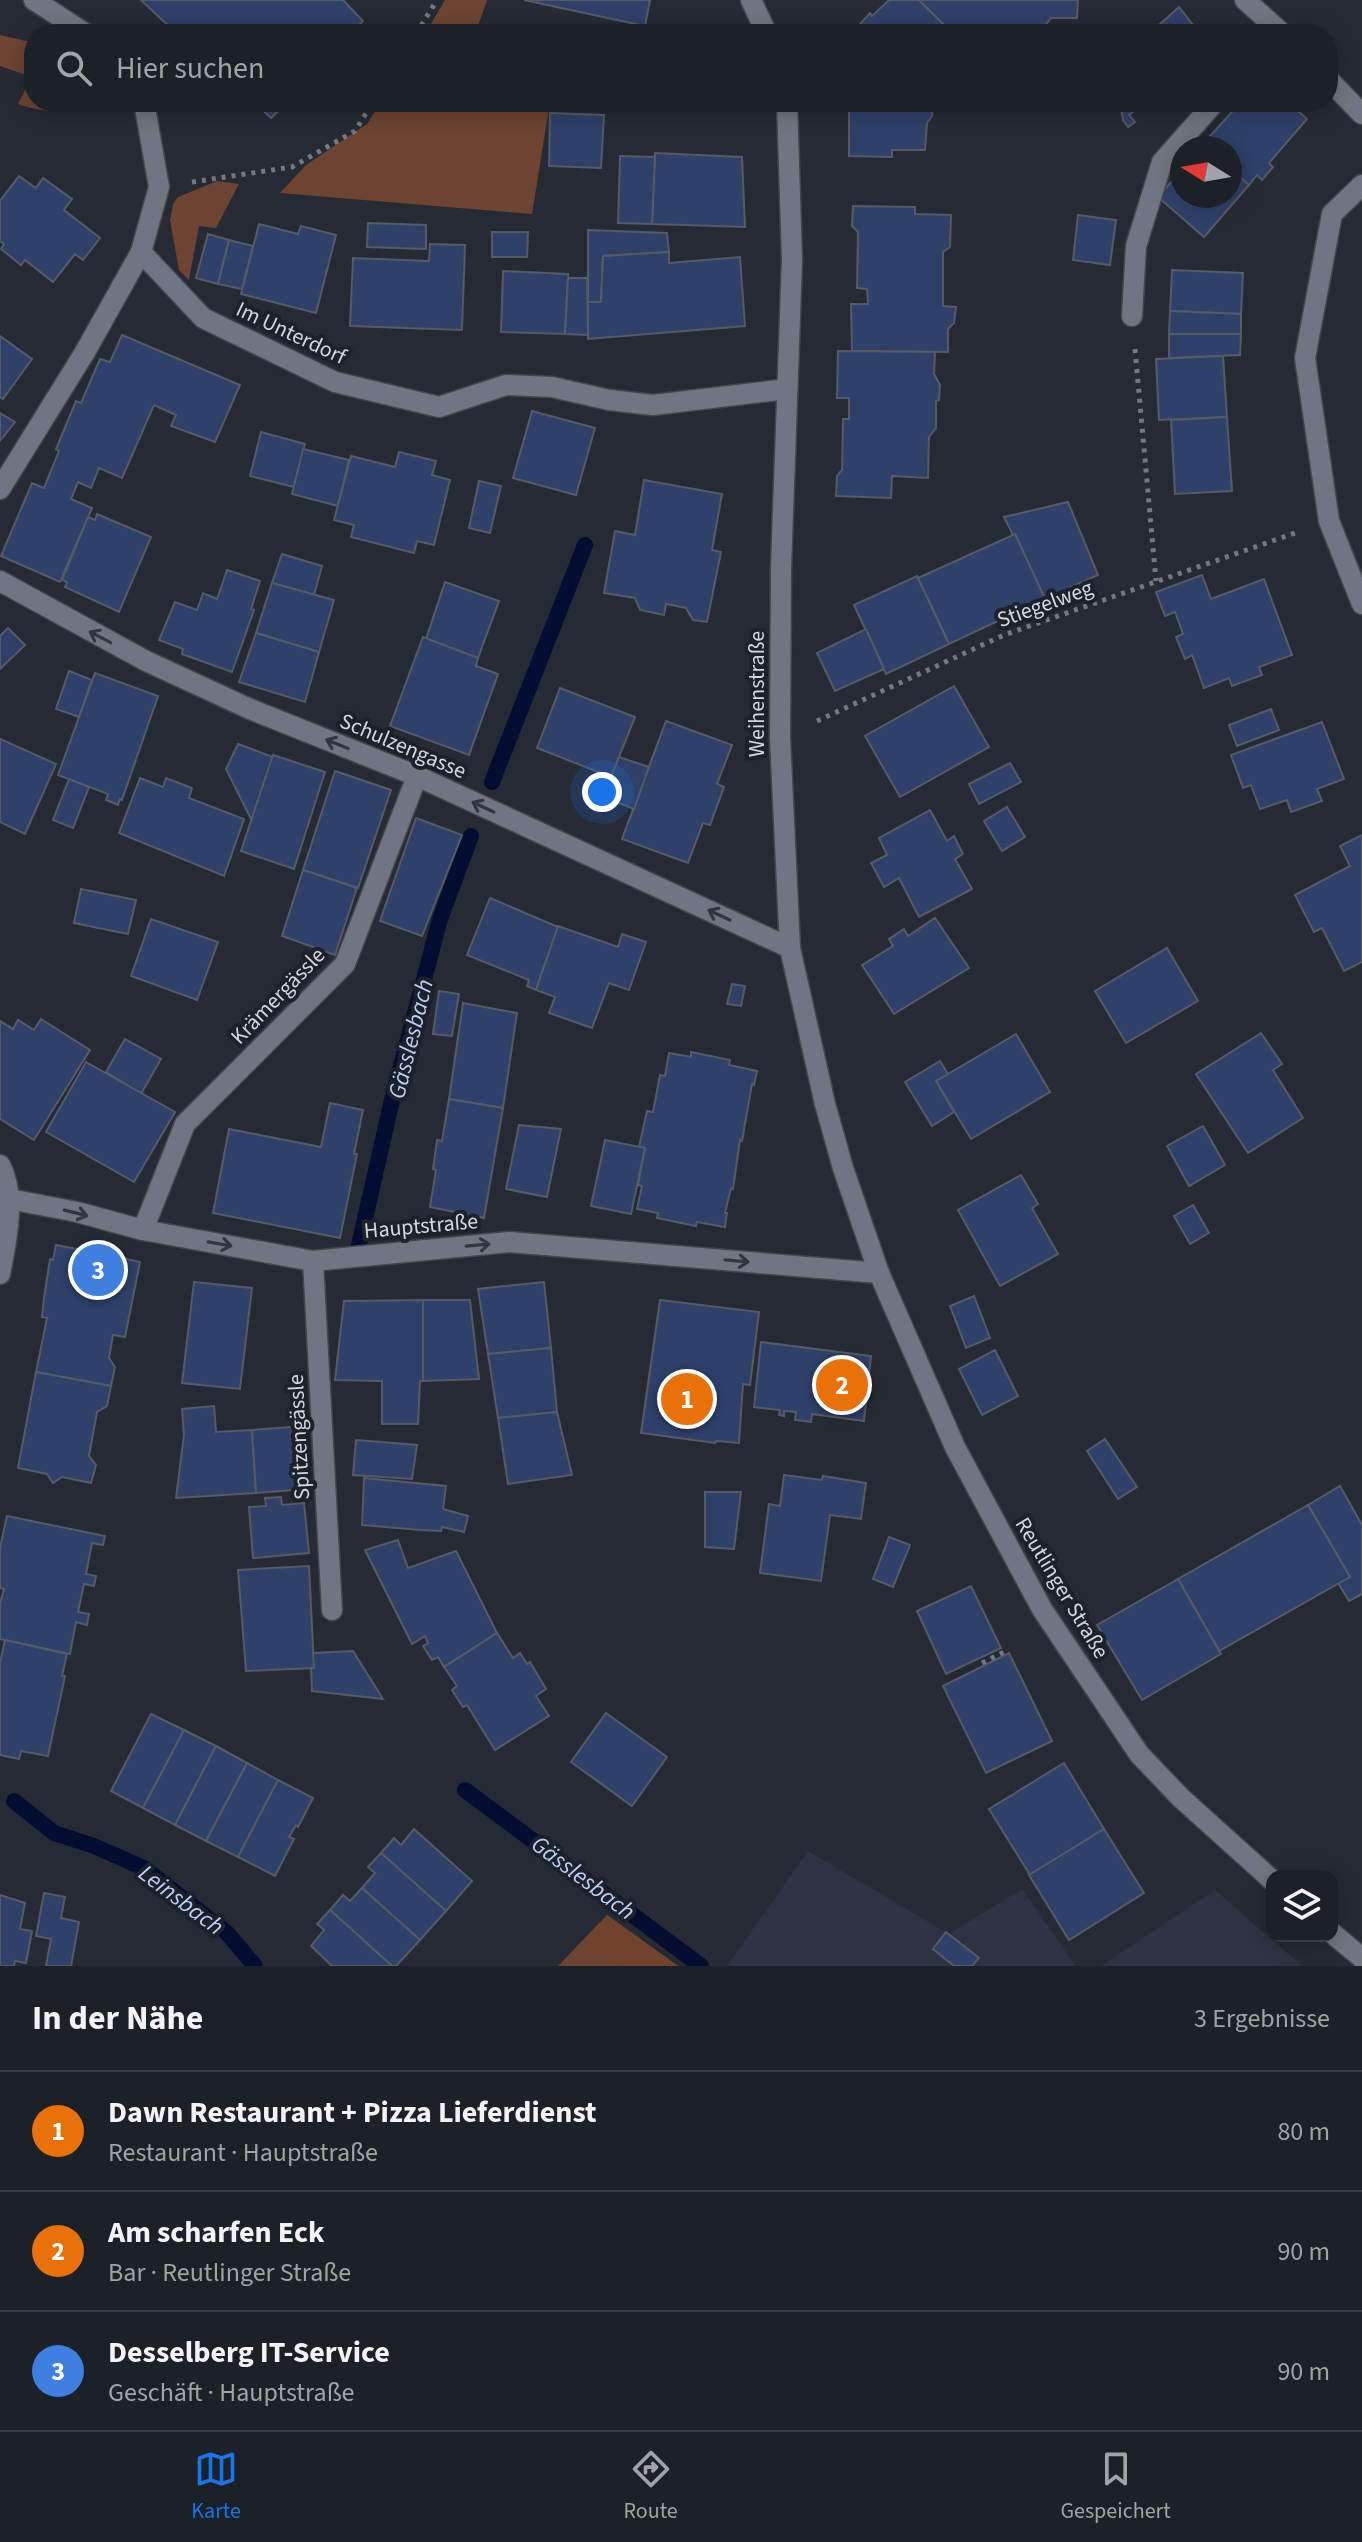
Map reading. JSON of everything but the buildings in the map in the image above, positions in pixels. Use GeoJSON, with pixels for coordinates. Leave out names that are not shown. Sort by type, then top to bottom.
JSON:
{"type":"FeatureCollection","features":[{"type":"Feature","properties":{"kind":"street"},"geometry":{"type":"LineString","coordinates":[[34,0],[71,24]]}},
{"type":"Feature","properties":{"kind":"street"},"geometry":{"type":"LineString","coordinates":[[751,0],[762,24]]}},
{"type":"Feature","properties":{"kind":"street"},"geometry":{"type":"LineString","coordinates":[[761,0],[764,24]]}},
{"type":"Feature","properties":{"kind":"street"},"geometry":{"type":"LineString","coordinates":[[1245,0],[1270,24]]}},
{"type":"Feature","properties":{"kind":"street"},"geometry":{"type":"LineString","coordinates":[[1338,89],[1362,114]]}},
{"type":"Feature","properties":{"kind":"street"},"geometry":{"type":"LineString","coordinates":[[0,489],[85,352],[141,252],[159,187],[146,112]]}},
{"type":"Feature","properties":{"kind":"street","name":"Weihenstraße"},"geometry":{"type":"LineString","coordinates":[[787,112],[792,260],[781,568],[780,738],[790,948],[829,1117],[879,1273]]}},
{"type":"Feature","properties":{"kind":"street"},"geometry":{"type":"LineString","coordinates":[[1132,316],[1136,246],[1162,162],[1206,112]]}},
{"type":"Feature","properties":{"kind":"street"},"geometry":{"type":"LineString","coordinates":[[1362,185],[1332,214],[1305,358],[1329,521],[1362,604]]}},
{"type":"Feature","properties":{"kind":"street","name":"Im Unterdorf"},"geometry":{"type":"LineString","coordinates":[[141,252],[203,318],[335,382],[439,407],[506,385],[552,387],[609,400],[653,405],[787,389]]}},
{"type":"Feature","properties":{"kind":"street","name":"Schulzengasse"},"geometry":{"type":"LineString","coordinates":[[0,581],[146,661],[250,709],[417,776],[790,948]]}},
{"type":"Feature","properties":{"kind":"street","name":"Krämergässle"},"geometry":{"type":"LineString","coordinates":[[143,1230],[185,1124],[345,964],[417,776]]}},
{"type":"Feature","properties":{"kind":"street"},"geometry":{"type":"LineString","coordinates":[[0,1165],[9,1199],[0,1274]]}},
{"type":"Feature","properties":{"kind":"street","name":"Hauptstraße"},"geometry":{"type":"LineString","coordinates":[[9,1199],[77,1212],[143,1230],[313,1261],[509,1242],[879,1273]]}},
{"type":"Feature","properties":{"kind":"street","name":"Spitzengässle"},"geometry":{"type":"LineString","coordinates":[[313,1261],[332,1610]]}},
{"type":"Feature","properties":{"kind":"street","name":"Reutlinger Straße"},"geometry":{"type":"LineString","coordinates":[[879,1273],[955,1447],[1042,1609],[1139,1754],[1181,1798],[1266,1875]]}},
{"type":"Feature","properties":{"kind":"street"},"geometry":{"type":"LineString","coordinates":[[1338,1938],[1362,1958]]}},
{"type":"Feature","properties":{"kind":"path"},"geometry":{"type":"LineString","coordinates":[[422,24],[437,0]]}},
{"type":"Feature","properties":{"kind":"path"},"geometry":{"type":"LineString","coordinates":[[159,187],[292,167],[355,131],[367,112]]}},
{"type":"Feature","properties":{"kind":"path"},"geometry":{"type":"LineString","coordinates":[[1132,316],[1156,581]]}},
{"type":"Feature","properties":{"kind":"path","name":"Stiegelweg"},"geometry":{"type":"LineString","coordinates":[[780,738],[1004,635],[1329,521]]}},
{"type":"Feature","properties":{"kind":"path"},"geometry":{"type":"LineString","coordinates":[[982,1663],[1008,1650]]}},
{"type":"Feature","properties":{"kind":"shaded area"},"geometry":{"type":"Polygon","coordinates":[[[445,0],[487,0],[479,24],[431,24],[445,0]]]}},
{"type":"Feature","properties":{"kind":"shaded area"},"geometry":{"type":"Polygon","coordinates":[[[0,35],[24,41],[24,74],[0,66],[0,35]]]}},
{"type":"Feature","properties":{"kind":"shaded area"},"geometry":{"type":"Polygon","coordinates":[[[375,112],[548,112],[532,214],[280,193],[306,165],[367,124],[375,112]]]}},
{"type":"Feature","properties":{"kind":"shaded area"},"geometry":{"type":"Polygon","coordinates":[[[217,181],[239,184],[216,228],[199,226],[189,280],[179,270],[170,220],[173,204],[178,197],[217,181]]]}},
{"type":"Feature","properties":{"kind":"shaded area"},"geometry":{"type":"Polygon","coordinates":[[[808,1851],[949,1934],[1022,1889],[1076,1966],[727,1966],[808,1851]]]}},
{"type":"Feature","properties":{"kind":"shaded area"},"geometry":{"type":"Polygon","coordinates":[[[1215,1890],[1266,1935],[1266,1942],[1275,1942],[1302,1966],[1101,1966],[1215,1890]]]}},
{"type":"Feature","properties":{"kind":"shaded area"},"geometry":{"type":"Polygon","coordinates":[[[607,1915],[678,1966],[558,1966],[607,1915]]]}},
{"type":"Feature","properties":{"kind":"shaded area"},"geometry":{"type":"Polygon","coordinates":[[[607,1915],[678,1966],[620,1966],[584,1940],[607,1915]]]}},
{"type":"Feature","properties":{"kind":"waterway","name":"Gässlesbach"},"geometry":{"type":"LineString","coordinates":[[492,782],[585,545]]}},
{"type":"Feature","properties":{"kind":"waterway","name":"Gässlesbach"},"geometry":{"type":"LineString","coordinates":[[359,1245],[392,1100],[440,919],[471,836]]}},
{"type":"Feature","properties":{"kind":"waterway","name":"Gässlesbach"},"geometry":{"type":"LineString","coordinates":[[465,1790],[701,1966]]}},
{"type":"Feature","properties":{"kind":"waterway","name":"Leinsbach"},"geometry":{"type":"LineString","coordinates":[[14,1801],[54,1833],[144,1868],[227,1933],[255,1966]]}},
{"type":"Feature","properties":{"kind":"place","name":"Desselberg IT-Service"},"geometry":{"type":"Point","coordinates":[98,1270]}},
{"type":"Feature","properties":{"kind":"place","name":"Am scharfen Eck"},"geometry":{"type":"Point","coordinates":[842,1385]}},
{"type":"Feature","properties":{"kind":"place","name":"Dawn Restaurant + Pizza Lieferdienst"},"geometry":{"type":"Point","coordinates":[687,1399]}}]}
